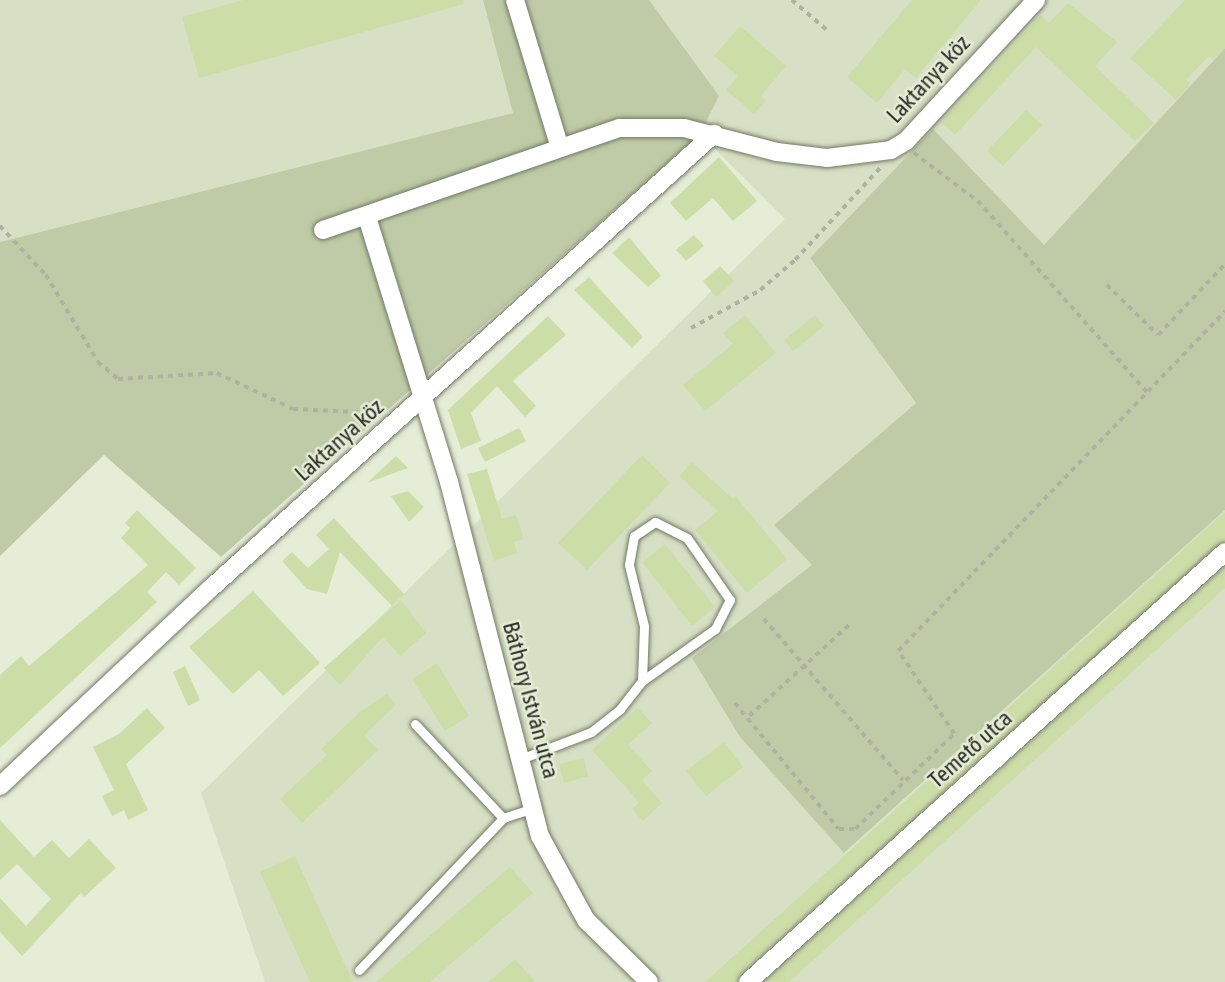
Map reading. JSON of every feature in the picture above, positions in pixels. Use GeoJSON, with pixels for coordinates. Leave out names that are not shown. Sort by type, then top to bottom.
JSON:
{"type":"FeatureCollection","features":[{"type":"Feature","properties":{"kind":"street"},"geometry":{"type":"LineString","coordinates":[[515,0],[559,145]]}},
{"type":"Feature","properties":{"kind":"street","name":"Laktanya köz"},"geometry":{"type":"LineString","coordinates":[[323,230],[367,217],[559,145],[620,128],[660,125],[714,134],[777,152],[827,158],[891,150],[906,141],[1036,0]]}},
{"type":"Feature","properties":{"kind":"street","name":"Laktanya köz"},"geometry":{"type":"LineString","coordinates":[[0,786],[714,134]]}},
{"type":"Feature","properties":{"kind":"street","name":"Báthory István utca"},"geometry":{"type":"LineString","coordinates":[[367,217],[420,401],[449,482],[523,758],[540,836],[586,920],[649,982]]}},
{"type":"Feature","properties":{"kind":"street","name":"Temető utca"},"geometry":{"type":"LineString","coordinates":[[748,982],[1225,552]]}},
{"type":"Feature","properties":{"kind":"lane"},"geometry":{"type":"LineString","coordinates":[[523,758],[591,732],[620,709],[642,681],[715,629],[730,600],[687,538],[655,522],[634,536],[629,565],[644,626],[642,681]]}},
{"type":"Feature","properties":{"kind":"lane"},"geometry":{"type":"LineString","coordinates":[[415,724],[503,818]]}},
{"type":"Feature","properties":{"kind":"lane"},"geometry":{"type":"LineString","coordinates":[[359,970],[503,818],[534,808]]}},
{"type":"Feature","properties":{"kind":"path"},"geometry":{"type":"LineString","coordinates":[[792,0],[827,30]]}},
{"type":"Feature","properties":{"kind":"path"},"geometry":{"type":"LineString","coordinates":[[691,328],[760,290],[795,260],[906,141],[920,159],[978,201],[1147,392]]}},
{"type":"Feature","properties":{"kind":"path"},"geometry":{"type":"LineString","coordinates":[[0,226],[46,275],[98,362],[118,379],[217,373],[293,409],[322,414],[406,413]]}},
{"type":"Feature","properties":{"kind":"path"},"geometry":{"type":"LineString","coordinates":[[1107,285],[1158,335],[1225,264]]}},
{"type":"Feature","properties":{"kind":"path"},"geometry":{"type":"LineString","coordinates":[[736,703],[839,829],[855,829],[954,734],[898,651],[1225,311]]}},
{"type":"Feature","properties":{"kind":"path"},"geometry":{"type":"LineString","coordinates":[[765,619],[904,780]]}},
{"type":"Feature","properties":{"kind":"path"},"geometry":{"type":"LineString","coordinates":[[749,716],[849,625]]}},
{"type":"Feature","properties":{"kind":"shaded area"},"geometry":{"type":"Polygon","coordinates":[[[0,0],[483,0],[514,113],[0,242],[0,0]]]}},
{"type":"Feature","properties":{"kind":"shaded area"},"geometry":{"type":"Polygon","coordinates":[[[483,0],[649,0],[719,96],[700,134],[221,557],[104,455],[0,556],[0,242],[513,113],[483,0]]]}},
{"type":"Feature","properties":{"kind":"shaded area"},"geometry":{"type":"Polygon","coordinates":[[[649,0],[1225,0],[1225,48],[1044,245],[810,259],[916,403],[774,525],[812,565],[845,853],[1225,510],[1225,982],[265,982],[201,793],[785,219],[700,134],[649,0]]]}},
{"type":"Feature","properties":{"kind":"shaded area"},"geometry":{"type":"Polygon","coordinates":[[[1225,48],[1225,510],[844,853],[740,737],[692,658],[812,565],[774,525],[916,403],[810,258],[933,129],[1044,245],[1225,48]]]}},
{"type":"Feature","properties":{"kind":"building"},"geometry":{"type":"Polygon","coordinates":[[[243,0],[463,0],[464,4],[199,78],[182,17],[243,0]]]}},
{"type":"Feature","properties":{"kind":"building"},"geometry":{"type":"Polygon","coordinates":[[[912,0],[981,0],[916,78],[905,69],[877,103],[847,77],[912,0]]]}},
{"type":"Feature","properties":{"kind":"building"},"geometry":{"type":"Polygon","coordinates":[[[1185,0],[1225,0],[1225,48],[1213,60],[1209,56],[1186,80],[1191,84],[1176,100],[1130,58],[1185,0]]]}},
{"type":"Feature","properties":{"kind":"building"},"geometry":{"type":"Polygon","coordinates":[[[1068,3],[1117,42],[1095,66],[1154,123],[1135,141],[1036,47],[955,135],[941,122],[1041,15],[1049,23],[1068,3]]]}},
{"type":"Feature","properties":{"kind":"building"},"geometry":{"type":"Polygon","coordinates":[[[740,26],[786,66],[761,96],[766,100],[754,114],[726,90],[738,76],[714,56],[740,26]]]}},
{"type":"Feature","properties":{"kind":"building"},"geometry":{"type":"Polygon","coordinates":[[[1026,110],[1042,125],[1003,166],[987,151],[1026,110]]]}},
{"type":"Feature","properties":{"kind":"building"},"geometry":{"type":"Polygon","coordinates":[[[719,157],[757,201],[733,221],[713,198],[686,221],[670,203],[719,157]]]}},
{"type":"Feature","properties":{"kind":"building"},"geometry":{"type":"Polygon","coordinates":[[[694,235],[704,246],[686,261],[676,250],[694,235]]]}},
{"type":"Feature","properties":{"kind":"building"},"geometry":{"type":"Polygon","coordinates":[[[629,237],[661,276],[648,287],[612,253],[629,237]]]}},
{"type":"Feature","properties":{"kind":"building"},"geometry":{"type":"Polygon","coordinates":[[[720,266],[734,281],[716,297],[703,281],[720,266]]]}},
{"type":"Feature","properties":{"kind":"building"},"geometry":{"type":"Polygon","coordinates":[[[589,277],[643,337],[632,348],[574,290],[589,277]]]}},
{"type":"Feature","properties":{"kind":"building"},"geometry":{"type":"Polygon","coordinates":[[[745,315],[776,353],[705,411],[683,385],[733,344],[723,333],[745,315]]]}},
{"type":"Feature","properties":{"kind":"building"},"geometry":{"type":"Polygon","coordinates":[[[815,315],[824,326],[793,351],[784,340],[815,315]]]}},
{"type":"Feature","properties":{"kind":"building"},"geometry":{"type":"Polygon","coordinates":[[[548,316],[566,335],[513,381],[536,406],[525,417],[497,386],[471,413],[481,441],[461,449],[448,410],[548,316]]]}},
{"type":"Feature","properties":{"kind":"building"},"geometry":{"type":"Polygon","coordinates":[[[519,428],[526,441],[485,462],[478,448],[519,428]]]}},
{"type":"Feature","properties":{"kind":"building"},"geometry":{"type":"Polygon","coordinates":[[[642,455],[670,483],[587,570],[558,543],[642,455]]]}},
{"type":"Feature","properties":{"kind":"building"},"geometry":{"type":"Polygon","coordinates":[[[396,456],[408,468],[367,483],[396,456]]]}},
{"type":"Feature","properties":{"kind":"building"},"geometry":{"type":"Polygon","coordinates":[[[692,462],[733,499],[736,497],[787,559],[747,593],[695,530],[718,511],[679,476],[692,462]]]}},
{"type":"Feature","properties":{"kind":"building"},"geometry":{"type":"Polygon","coordinates":[[[487,469],[502,519],[516,515],[524,539],[514,542],[517,553],[494,561],[467,474],[487,469]]]}},
{"type":"Feature","properties":{"kind":"building"},"geometry":{"type":"Polygon","coordinates":[[[408,491],[424,507],[409,522],[391,496],[408,491]]]}},
{"type":"Feature","properties":{"kind":"building"},"geometry":{"type":"Polygon","coordinates":[[[137,510],[196,568],[179,585],[166,572],[147,592],[157,602],[0,748],[0,675],[21,656],[29,666],[148,565],[121,538],[130,528],[125,523],[137,510]]]}},
{"type":"Feature","properties":{"kind":"building"},"geometry":{"type":"Polygon","coordinates":[[[1225,512],[1225,541],[740,974],[737,982],[705,982],[1225,512]]]}},
{"type":"Feature","properties":{"kind":"building"},"geometry":{"type":"Polygon","coordinates":[[[334,518],[404,594],[392,606],[340,552],[327,594],[307,589],[282,561],[292,552],[308,568],[329,549],[316,535],[334,518]]]}},
{"type":"Feature","properties":{"kind":"building"},"geometry":{"type":"Polygon","coordinates":[[[665,544],[715,607],[692,626],[642,562],[665,544]]]}},
{"type":"Feature","properties":{"kind":"building"},"geometry":{"type":"Polygon","coordinates":[[[1225,567],[1225,588],[789,982],[765,982],[1225,567]]]}},
{"type":"Feature","properties":{"kind":"building"},"geometry":{"type":"Polygon","coordinates":[[[253,591],[320,663],[283,696],[259,670],[233,694],[189,647],[253,591]]]}},
{"type":"Feature","properties":{"kind":"building"},"geometry":{"type":"Polygon","coordinates":[[[401,600],[426,633],[400,656],[383,637],[340,685],[324,668],[401,600]]]}},
{"type":"Feature","properties":{"kind":"building"},"geometry":{"type":"Polygon","coordinates":[[[437,663],[469,716],[445,731],[412,679],[437,663]]]}},
{"type":"Feature","properties":{"kind":"building"},"geometry":{"type":"Polygon","coordinates":[[[185,666],[200,700],[188,706],[173,672],[185,666]]]}},
{"type":"Feature","properties":{"kind":"building"},"geometry":{"type":"Polygon","coordinates":[[[387,694],[396,705],[364,735],[378,750],[302,823],[280,799],[327,755],[321,749],[361,711],[387,694]]]}},
{"type":"Feature","properties":{"kind":"building"},"geometry":{"type":"Polygon","coordinates":[[[147,708],[165,728],[126,764],[148,810],[128,820],[124,810],[112,816],[102,796],[114,790],[93,747],[119,734],[147,708]]]}},
{"type":"Feature","properties":{"kind":"building"},"geometry":{"type":"Polygon","coordinates":[[[638,708],[652,723],[628,745],[652,771],[642,780],[662,803],[643,821],[632,809],[639,802],[592,750],[638,708]]]}},
{"type":"Feature","properties":{"kind":"building"},"geometry":{"type":"Polygon","coordinates":[[[724,742],[743,767],[706,796],[686,771],[724,742]]]}},
{"type":"Feature","properties":{"kind":"building"},"geometry":{"type":"Polygon","coordinates":[[[584,758],[588,776],[564,783],[559,764],[584,758]]]}},
{"type":"Feature","properties":{"kind":"building"},"geometry":{"type":"Polygon","coordinates":[[[0,820],[34,857],[52,840],[69,858],[89,839],[116,868],[84,897],[81,893],[22,956],[0,932],[0,898],[26,926],[51,899],[17,864],[0,880],[0,820]]]}},
{"type":"Feature","properties":{"kind":"building"},"geometry":{"type":"Polygon","coordinates":[[[295,856],[353,982],[310,982],[260,872],[295,856]]]}},
{"type":"Feature","properties":{"kind":"building"},"geometry":{"type":"Polygon","coordinates":[[[510,867],[533,893],[430,982],[376,982],[510,867]]]}},
{"type":"Feature","properties":{"kind":"building"},"geometry":{"type":"Polygon","coordinates":[[[515,959],[535,982],[488,982],[515,959]]]}}]}
